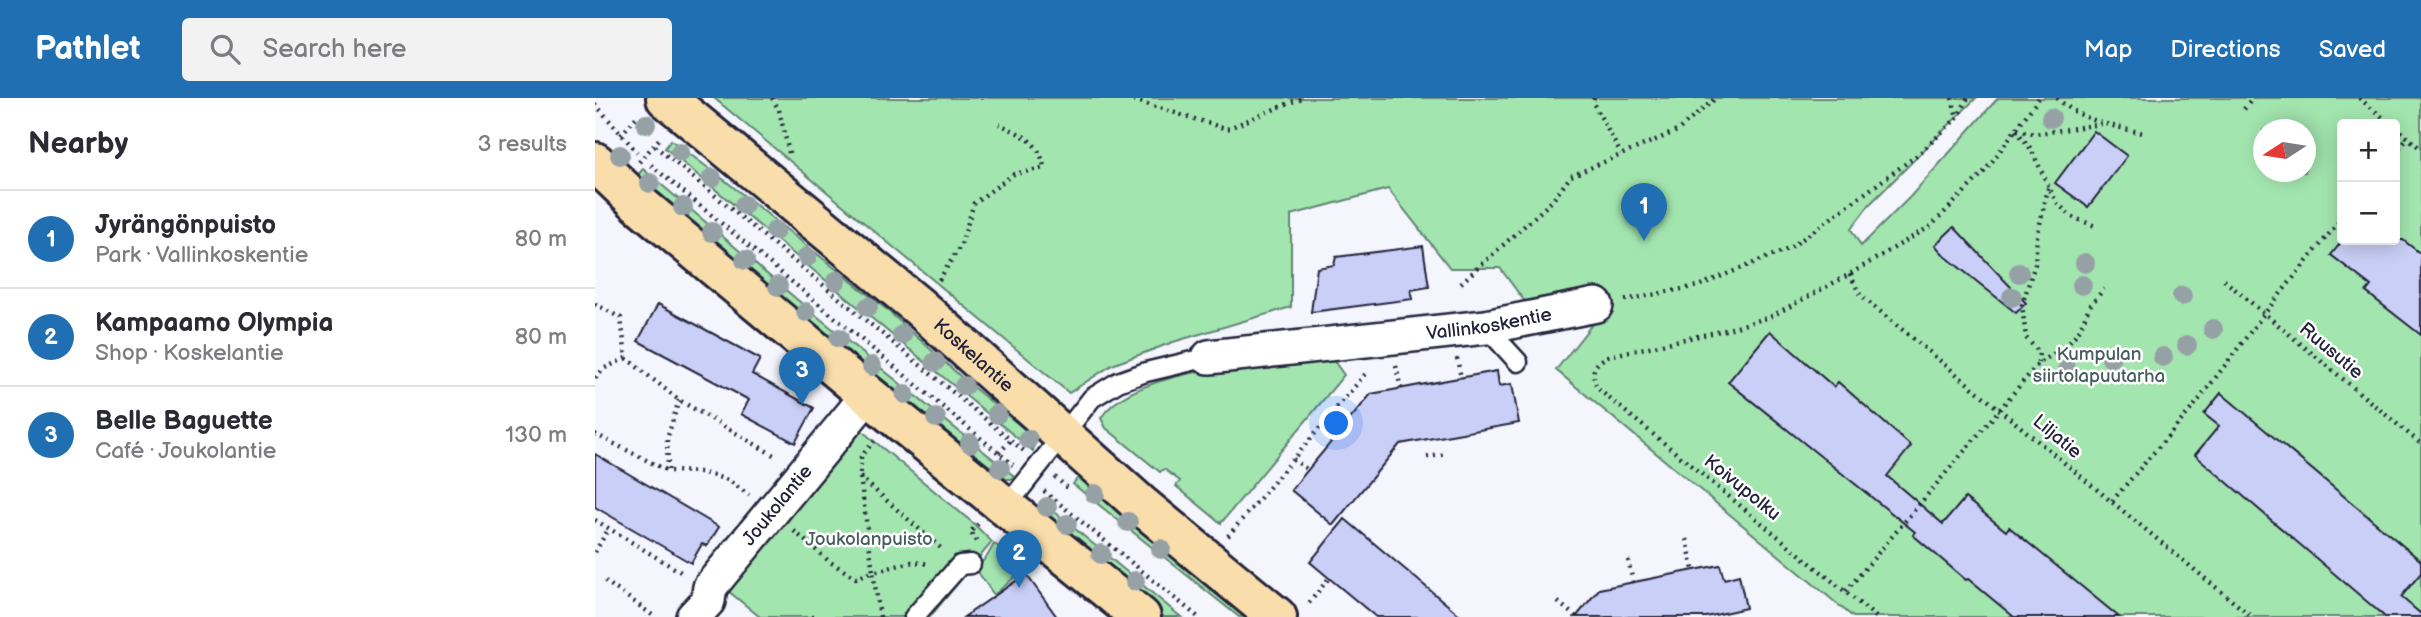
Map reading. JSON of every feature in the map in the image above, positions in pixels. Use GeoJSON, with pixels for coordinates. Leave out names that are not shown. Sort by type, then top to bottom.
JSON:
{"type":"FeatureCollection","features":[{"type":"Feature","properties":{"kind":"main road","name":"Koskelantie"},"geometry":{"type":"LineString","coordinates":[[665,115],[919,307],[1141,617]]}},
{"type":"Feature","properties":{"kind":"main road","name":"Koskelantie"},"geometry":{"type":"LineString","coordinates":[[605,151],[619,186],[868,395],[1035,472],[1208,562],[1293,610]]}},
{"type":"Feature","properties":{"kind":"street","name":"Vallinkoskentie"},"geometry":{"type":"LineString","coordinates":[[1209,357],[1486,327],[1596,305]]}},
{"type":"Feature","properties":{"kind":"street","name":"Joukolantie"},"geometry":{"type":"LineString","coordinates":[[710,605],[778,518],[801,473],[868,395]]}},
{"type":"Feature","properties":{"kind":"lane"},"geometry":{"type":"LineString","coordinates":[[1486,327],[1518,362]]}},
{"type":"Feature","properties":{"kind":"lane","name":"Vallinkoskentie"},"geometry":{"type":"LineString","coordinates":[[1035,472],[1092,398],[1118,382],[1146,372],[1209,357]]}},
{"type":"Feature","properties":{"kind":"lane"},"geometry":{"type":"LineString","coordinates":[[914,617],[965,565]]}},
{"type":"Feature","properties":{"kind":"path"},"geometry":{"type":"LineString","coordinates":[[772,98],[779,110],[791,161]]}},
{"type":"Feature","properties":{"kind":"path"},"geometry":{"type":"LineString","coordinates":[[1127,98],[1227,130],[1301,98]]}},
{"type":"Feature","properties":{"kind":"path"},"geometry":{"type":"LineString","coordinates":[[1594,98],[1593,103],[1621,154]]}},
{"type":"Feature","properties":{"kind":"path"},"geometry":{"type":"LineString","coordinates":[[1461,284],[1552,201],[1571,176],[1677,131],[1716,98]]}},
{"type":"Feature","properties":{"kind":"path"},"geometry":{"type":"LineString","coordinates":[[1952,98],[1957,118]]}},
{"type":"Feature","properties":{"kind":"path"},"geometry":{"type":"LineString","coordinates":[[1596,305],[1698,286],[1790,248],[1920,153],[1957,118],[1968,98]]}},
{"type":"Feature","properties":{"kind":"path"},"geometry":{"type":"LineString","coordinates":[[1850,274],[1931,226],[1985,171],[2039,98]]}},
{"type":"Feature","properties":{"kind":"path"},"geometry":{"type":"LineString","coordinates":[[2057,98],[2066,107],[2103,124],[2143,133]]}},
{"type":"Feature","properties":{"kind":"path"},"geometry":{"type":"LineString","coordinates":[[2243,109],[2253,98]]}},
{"type":"Feature","properties":{"kind":"path"},"geometry":{"type":"LineString","coordinates":[[2359,98],[2384,119]]}},
{"type":"Feature","properties":{"kind":"path"},"geometry":{"type":"LineString","coordinates":[[595,104],[642,158],[999,453],[1072,491]]}},
{"type":"Feature","properties":{"kind":"path"},"geometry":{"type":"LineString","coordinates":[[642,158],[655,146],[665,115]]}},
{"type":"Feature","properties":{"kind":"path"},"geometry":{"type":"LineString","coordinates":[[605,151],[632,122]]}},
{"type":"Feature","properties":{"kind":"path"},"geometry":{"type":"LineString","coordinates":[[933,290],[961,245],[974,203],[1014,174],[1044,168],[1043,156],[1025,135],[999,124]]}},
{"type":"Feature","properties":{"kind":"path"},"geometry":{"type":"LineString","coordinates":[[2016,130],[2034,134],[2103,124]]}},
{"type":"Feature","properties":{"kind":"path"},"geometry":{"type":"LineString","coordinates":[[2016,130],[2031,149],[2056,202],[2072,217],[2098,227]]}},
{"type":"Feature","properties":{"kind":"path"},"geometry":{"type":"LineString","coordinates":[[2400,132],[2421,149]]}},
{"type":"Feature","properties":{"kind":"path"},"geometry":{"type":"LineString","coordinates":[[2400,147],[2407,138]]}},
{"type":"Feature","properties":{"kind":"path"},"geometry":{"type":"LineString","coordinates":[[655,146],[1011,440],[1035,472],[1198,617]]}},
{"type":"Feature","properties":{"kind":"path"},"geometry":{"type":"LineString","coordinates":[[2038,364],[2039,352],[2026,338],[2022,305],[2035,264],[2037,237],[2049,184]]}},
{"type":"Feature","properties":{"kind":"path"},"geometry":{"type":"LineString","coordinates":[[2112,501],[2194,406],[2337,224]]}},
{"type":"Feature","properties":{"kind":"path","name":"Koivupolku"},"geometry":{"type":"LineString","coordinates":[[1850,274],[1770,317],[1609,356],[1599,361],[1593,378],[1598,388],[1876,617]]}},
{"type":"Feature","properties":{"kind":"path","name":"Liljatie"},"geometry":{"type":"LineString","coordinates":[[1850,274],[1860,295],[2252,617]]}},
{"type":"Feature","properties":{"kind":"path","name":"Ruusutie"},"geometry":{"type":"LineString","coordinates":[[2224,280],[2421,444]]}},
{"type":"Feature","properties":{"kind":"path"},"geometry":{"type":"LineString","coordinates":[[1846,591],[2038,364],[2073,338],[2089,307],[2104,289]]}},
{"type":"Feature","properties":{"kind":"path"},"geometry":{"type":"LineString","coordinates":[[595,304],[621,318],[626,358],[679,400],[801,473]]}},
{"type":"Feature","properties":{"kind":"path"},"geometry":{"type":"LineString","coordinates":[[595,379],[603,369],[626,358]]}},
{"type":"Feature","properties":{"kind":"path"},"geometry":{"type":"LineString","coordinates":[[1385,367],[1407,361]]}},
{"type":"Feature","properties":{"kind":"path"},"geometry":{"type":"LineString","coordinates":[[1395,364],[1401,389]]}},
{"type":"Feature","properties":{"kind":"path"},"geometry":{"type":"LineString","coordinates":[[1208,562],[1365,373],[1375,370]]}},
{"type":"Feature","properties":{"kind":"path"},"geometry":{"type":"LineString","coordinates":[[668,471],[667,439],[679,400]]}},
{"type":"Feature","properties":{"kind":"path"},"geometry":{"type":"LineString","coordinates":[[1330,414],[1345,425]]}},
{"type":"Feature","properties":{"kind":"path"},"geometry":{"type":"LineString","coordinates":[[595,434],[668,471],[701,472],[728,480],[830,562],[856,578],[912,562]]}},
{"type":"Feature","properties":{"kind":"path"},"geometry":{"type":"LineString","coordinates":[[879,434],[861,457],[860,476],[880,617]]}},
{"type":"Feature","properties":{"kind":"path"},"geometry":{"type":"LineString","coordinates":[[999,453],[1011,440]]}},
{"type":"Feature","properties":{"kind":"path"},"geometry":{"type":"LineString","coordinates":[[1427,457],[1447,454]]}},
{"type":"Feature","properties":{"kind":"path"},"geometry":{"type":"LineString","coordinates":[[1293,458],[1308,470]]}},
{"type":"Feature","properties":{"kind":"path"},"geometry":{"type":"LineString","coordinates":[[860,476],[965,565]]}},
{"type":"Feature","properties":{"kind":"path"},"geometry":{"type":"LineString","coordinates":[[595,520],[693,580],[710,605]]}},
{"type":"Feature","properties":{"kind":"path"},"geometry":{"type":"LineString","coordinates":[[595,552],[608,528]]}},
{"type":"Feature","properties":{"kind":"path"},"geometry":{"type":"LineString","coordinates":[[1687,540],[1693,570]]}},
{"type":"Feature","properties":{"kind":"path"},"geometry":{"type":"LineString","coordinates":[[1628,560],[1633,582]]}},
{"type":"Feature","properties":{"kind":"path"},"geometry":{"type":"LineString","coordinates":[[1293,610],[1329,578]]}},
{"type":"Feature","properties":{"kind":"path"},"geometry":{"type":"LineString","coordinates":[[605,581],[655,617]]}},
{"type":"Feature","properties":{"kind":"path"},"geometry":{"type":"LineString","coordinates":[[1558,602],[1576,617]]}},
{"type":"Feature","properties":{"kind":"green space","name":"Kumpulan siirtolapuutarha"},"geometry":{"type":"Polygon","coordinates":[[[714,98],[1976,98],[1870,204],[1851,229],[1861,246],[1910,197],[1998,98],[2421,98],[2421,617],[1853,617],[1556,370],[1593,323],[1542,325],[1500,268],[1450,268],[1388,189],[1291,215],[1291,307],[1173,342],[1112,365],[1069,393],[714,98]]]}},
{"type":"Feature","properties":{"kind":"green space"},"geometry":{"type":"Polygon","coordinates":[[[671,140],[886,309],[969,384],[1027,431],[1035,442],[1033,451],[665,148],[671,140]]]}},
{"type":"Feature","properties":{"kind":"green space"},"geometry":{"type":"Polygon","coordinates":[[[643,169],[807,308],[1014,476],[1012,479],[1006,479],[821,333],[636,177],[643,169]]]}},
{"type":"Feature","properties":{"kind":"green space"},"geometry":{"type":"Polygon","coordinates":[[[1331,357],[1344,375],[1221,523],[1176,486],[1180,481],[1164,469],[1160,472],[1106,428],[1101,418],[1118,401],[1143,387],[1173,377],[1241,365],[1331,357]]]}},
{"type":"Feature","properties":{"kind":"green space","name":"Joukolanpuisto"},"geometry":{"type":"Polygon","coordinates":[[[857,431],[862,431],[973,523],[992,542],[930,617],[760,617],[727,590],[857,431]]]}},
{"type":"Feature","properties":{"kind":"green space"},"geometry":{"type":"Polygon","coordinates":[[[1080,475],[1259,617],[1239,617],[1073,484],[1080,475]]]}},
{"type":"Feature","properties":{"kind":"green space"},"geometry":{"type":"Polygon","coordinates":[[[1044,503],[1181,617],[1164,617],[1039,509],[1044,503]]]}},
{"type":"Feature","properties":{"kind":"green space"},"geometry":{"type":"Polygon","coordinates":[[[994,544],[1010,553],[1016,576],[994,595],[976,569],[994,544]]]}},
{"type":"Feature","properties":{"kind":"building"},"geometry":{"type":"Polygon","coordinates":[[[2094,131],[2127,156],[2088,207],[2055,183],[2094,131]]]}},
{"type":"Feature","properties":{"kind":"building"},"geometry":{"type":"Polygon","coordinates":[[[1954,227],[2026,303],[2016,313],[1935,245],[1954,227]]]}},
{"type":"Feature","properties":{"kind":"building"},"geometry":{"type":"Polygon","coordinates":[[[2400,240],[2421,254],[2421,335],[2366,292],[2371,286],[2331,255],[2339,245],[2400,245],[2400,240]]]}},
{"type":"Feature","properties":{"kind":"building"},"geometry":{"type":"Polygon","coordinates":[[[1423,246],[1429,287],[1411,290],[1413,299],[1311,312],[1317,268],[1334,265],[1336,257],[1423,246]]]}},
{"type":"Feature","properties":{"kind":"building"},"geometry":{"type":"Polygon","coordinates":[[[658,304],[760,359],[752,374],[814,408],[795,443],[741,414],[749,400],[638,341],[658,304]]]}},
{"type":"Feature","properties":{"kind":"building"},"geometry":{"type":"Polygon","coordinates":[[[1770,331],[1834,387],[1838,382],[1911,446],[1887,476],[1943,524],[1965,498],[2006,531],[2009,527],[2119,617],[2014,617],[1966,580],[1913,535],[1915,532],[1728,382],[1770,331]]]}},
{"type":"Feature","properties":{"kind":"building"},"geometry":{"type":"Polygon","coordinates":[[[1497,371],[1499,386],[1512,384],[1519,423],[1400,444],[1333,525],[1291,490],[1371,394],[1497,371]]]}},
{"type":"Feature","properties":{"kind":"building"},"geometry":{"type":"Polygon","coordinates":[[[2221,393],[2421,561],[2421,573],[2401,597],[2421,614],[2421,617],[2385,617],[2195,455],[2219,426],[2204,414],[2221,393]]]}},
{"type":"Feature","properties":{"kind":"building"},"geometry":{"type":"Polygon","coordinates":[[[595,454],[719,527],[707,546],[702,544],[691,563],[595,507],[595,454]]]}},
{"type":"Feature","properties":{"kind":"building"},"geometry":{"type":"Polygon","coordinates":[[[1345,519],[1462,617],[1376,617],[1329,578],[1310,562],[1345,519]]]}},
{"type":"Feature","properties":{"kind":"building"},"geometry":{"type":"Polygon","coordinates":[[[1720,565],[1724,579],[1739,575],[1746,608],[1706,617],[1576,617],[1599,589],[1720,565]]]}},
{"type":"Feature","properties":{"kind":"building"},"geometry":{"type":"Polygon","coordinates":[[[1026,574],[1057,617],[964,617],[1026,574]]]}},
{"type":"Feature","properties":{"kind":"place","name":"Jyrängönpuisto"},"geometry":{"type":"Point","coordinates":[1644,241]}},
{"type":"Feature","properties":{"kind":"place","name":"Belle Baguette"},"geometry":{"type":"Point","coordinates":[802,405]}},
{"type":"Feature","properties":{"kind":"place","name":"Kampaamo Olympia"},"geometry":{"type":"Point","coordinates":[1019,588]}}]}
